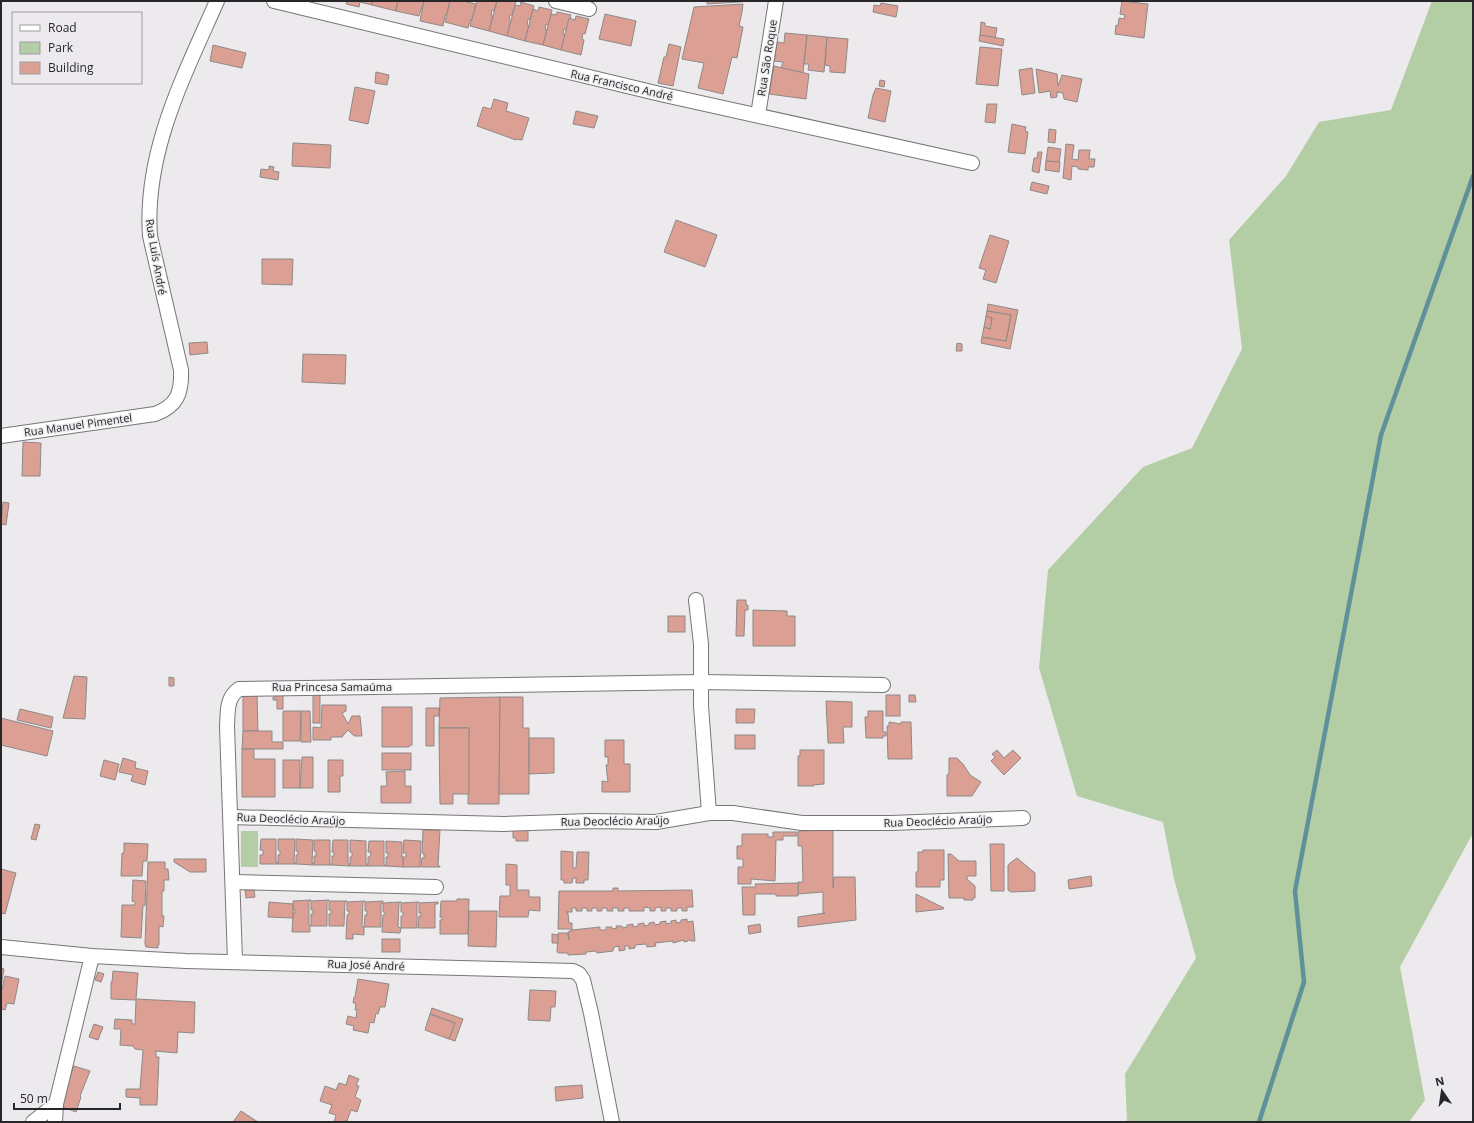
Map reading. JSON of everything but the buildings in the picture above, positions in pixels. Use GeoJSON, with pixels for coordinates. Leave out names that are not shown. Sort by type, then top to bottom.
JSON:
{"type":"FeatureCollection","features":[{"type":"Feature","properties":{"kind":"street","name":"Rua Luís André"},"geometry":{"type":"LineString","coordinates":[[155,414],[167,410],[174,402],[180,392],[182,382],[181,370],[150,236],[148,213],[150,194],[164,125],[175,96],[217,1]]}},
{"type":"Feature","properties":{"kind":"street","name":"Rua Francisco André"},"geometry":{"type":"LineString","coordinates":[[274,1],[652,92],[972,163]]}},
{"type":"Feature","properties":{"kind":"street"},"geometry":{"type":"LineString","coordinates":[[556,1],[589,9]]}},
{"type":"Feature","properties":{"kind":"street","name":"Rua São Roque"},"geometry":{"type":"LineString","coordinates":[[758,116],[776,1]]}},
{"type":"Feature","properties":{"kind":"street","name":"Rua Manuel Pimentel"},"geometry":{"type":"LineString","coordinates":[[1,436],[155,414]]}},
{"type":"Feature","properties":{"kind":"street"},"geometry":{"type":"LineString","coordinates":[[696,600],[701,644],[703,753],[709,813]]}},
{"type":"Feature","properties":{"kind":"street","name":"Rua Princesa Samaúma"},"geometry":{"type":"LineString","coordinates":[[235,962],[228,711],[229,701],[233,693],[239,689],[701,682],[883,685]]}},
{"type":"Feature","properties":{"kind":"street","name":"Rua Deoclécio Araújo"},"geometry":{"type":"LineString","coordinates":[[231,817],[504,824],[591,821],[656,822],[709,813],[733,813],[802,823],[891,823],[1023,818]]}},
{"type":"Feature","properties":{"kind":"street"},"geometry":{"type":"LineString","coordinates":[[233,882],[436,887]]}},
{"type":"Feature","properties":{"kind":"street","name":"Rua José André"},"geometry":{"type":"LineString","coordinates":[[1,947],[92,956],[186,961],[573,971],[579,974],[583,980],[591,1013],[612,1122]]}},
{"type":"Feature","properties":{"kind":"street"},"geometry":{"type":"LineString","coordinates":[[54,1122],[56,1104],[92,956]]}},
{"type":"Feature","properties":{"kind":"street"},"geometry":{"type":"LineString","coordinates":[[32,1122],[56,1104]]}},
{"type":"Feature","properties":{"kind":"green space"},"geometry":{"type":"Polygon","coordinates":[[[1432,1],[1473,1],[1473,833],[1400,967],[1425,1100],[1409,1122],[1127,1122],[1125,1074],[1196,958],[1174,879],[1163,822],[1077,796],[1039,668],[1048,570],[1143,467],[1192,448],[1242,349],[1229,240],[1286,176],[1319,122],[1391,110],[1432,1]]]}},
{"type":"Feature","properties":{"kind":"green space"},"geometry":{"type":"Polygon","coordinates":[[[241,831],[258,831],[258,867],[241,867],[241,831]]]}},
{"type":"Feature","properties":{"kind":"waterway"},"geometry":{"type":"LineString","coordinates":[[1259,1122],[1304,982],[1295,891],[1381,435],[1473,176]]}}]}
